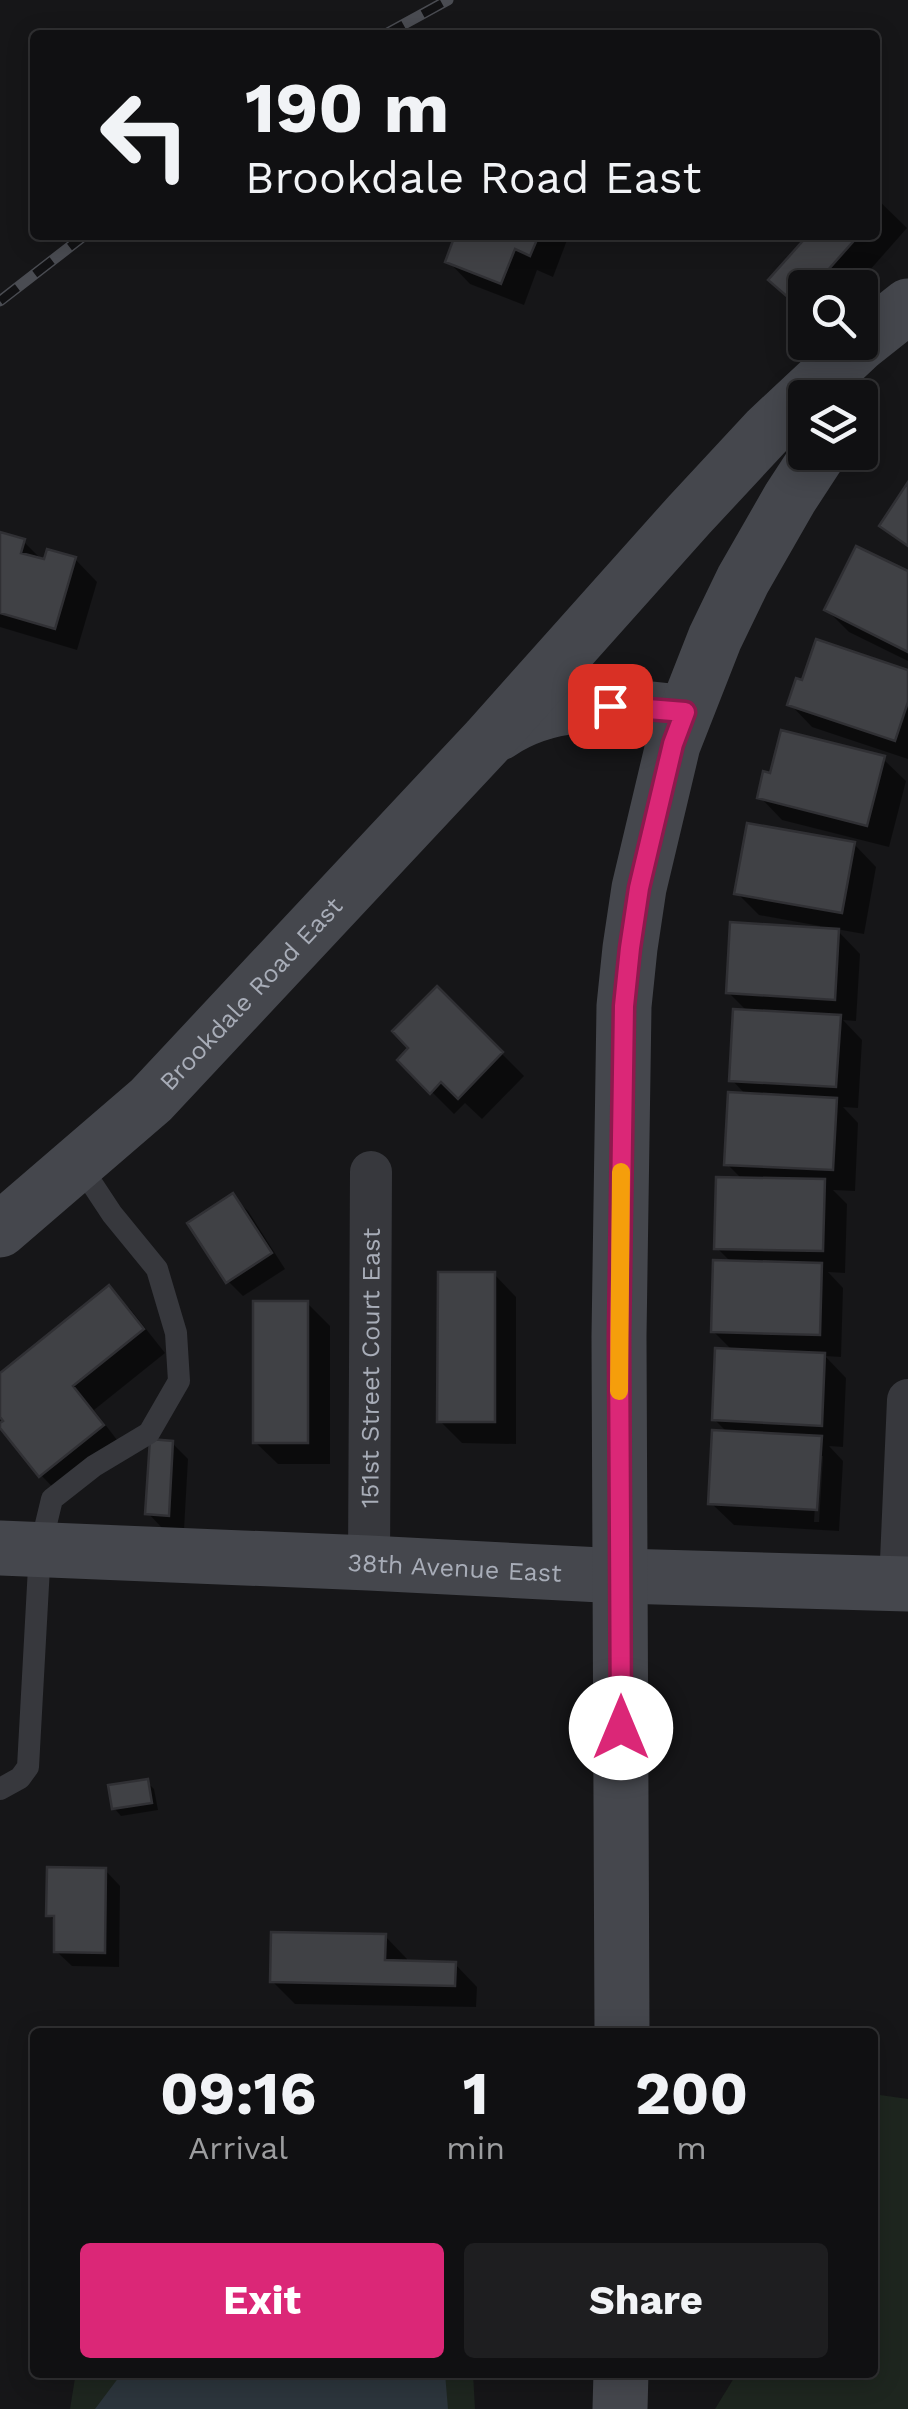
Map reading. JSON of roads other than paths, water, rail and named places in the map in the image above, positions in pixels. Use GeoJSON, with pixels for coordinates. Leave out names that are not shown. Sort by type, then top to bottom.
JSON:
{"type":"FeatureCollection","features":[{"type":"Feature","properties":{"kind":"main road","name":"Brookdale Road East"},"geometry":{"type":"LineString","coordinates":[[0,1230],[151,1100],[488,740],[768,430],[860,344],[908,306]]}},
{"type":"Feature","properties":{"kind":"main road"},"geometry":{"type":"LineString","coordinates":[[869,380],[908,334]]}},
{"type":"Feature","properties":{"kind":"main road"},"geometry":{"type":"LineString","coordinates":[[622,2028],[619,1336],[624,1006],[630,948],[639,888],[673,744],[743,580],[808,470]]}},
{"type":"Feature","properties":{"kind":"main road","name":"Brookdale Road East"},"geometry":{"type":"LineString","coordinates":[[488,740],[514,723],[562,707],[685,712]]}},
{"type":"Feature","properties":{"kind":"main road","name":"38th Avenue East"},"geometry":{"type":"LineString","coordinates":[[20,1549],[621,1576],[904,1584]]}},
{"type":"Feature","properties":{"kind":"main road"},"geometry":{"type":"LineString","coordinates":[[620,2378],[620,2409]]}},
{"type":"Feature","properties":{"kind":"street","name":"151st Street Court East"},"geometry":{"type":"LineString","coordinates":[[370,1563],[372,1172]]}},
{"type":"Feature","properties":{"kind":"street"},"geometry":{"type":"LineString","coordinates":[[904,1584],[908,1400]]}},
{"type":"Feature","properties":{"kind":"lane"},"geometry":{"type":"LineString","coordinates":[[0,1788],[20,1778],[28,1767],[20,1549],[52,1500],[94,1466],[149,1433],[178,1381],[176,1332],[158,1270],[112,1214],[79,1164]]}},
{"type":"Feature","properties":{"kind":"railway"},"geometry":{"type":"LineString","coordinates":[[393,30],[448,0]]}},
{"type":"Feature","properties":{"kind":"railway"},"geometry":{"type":"LineString","coordinates":[[0,301],[79,240]]}}]}
